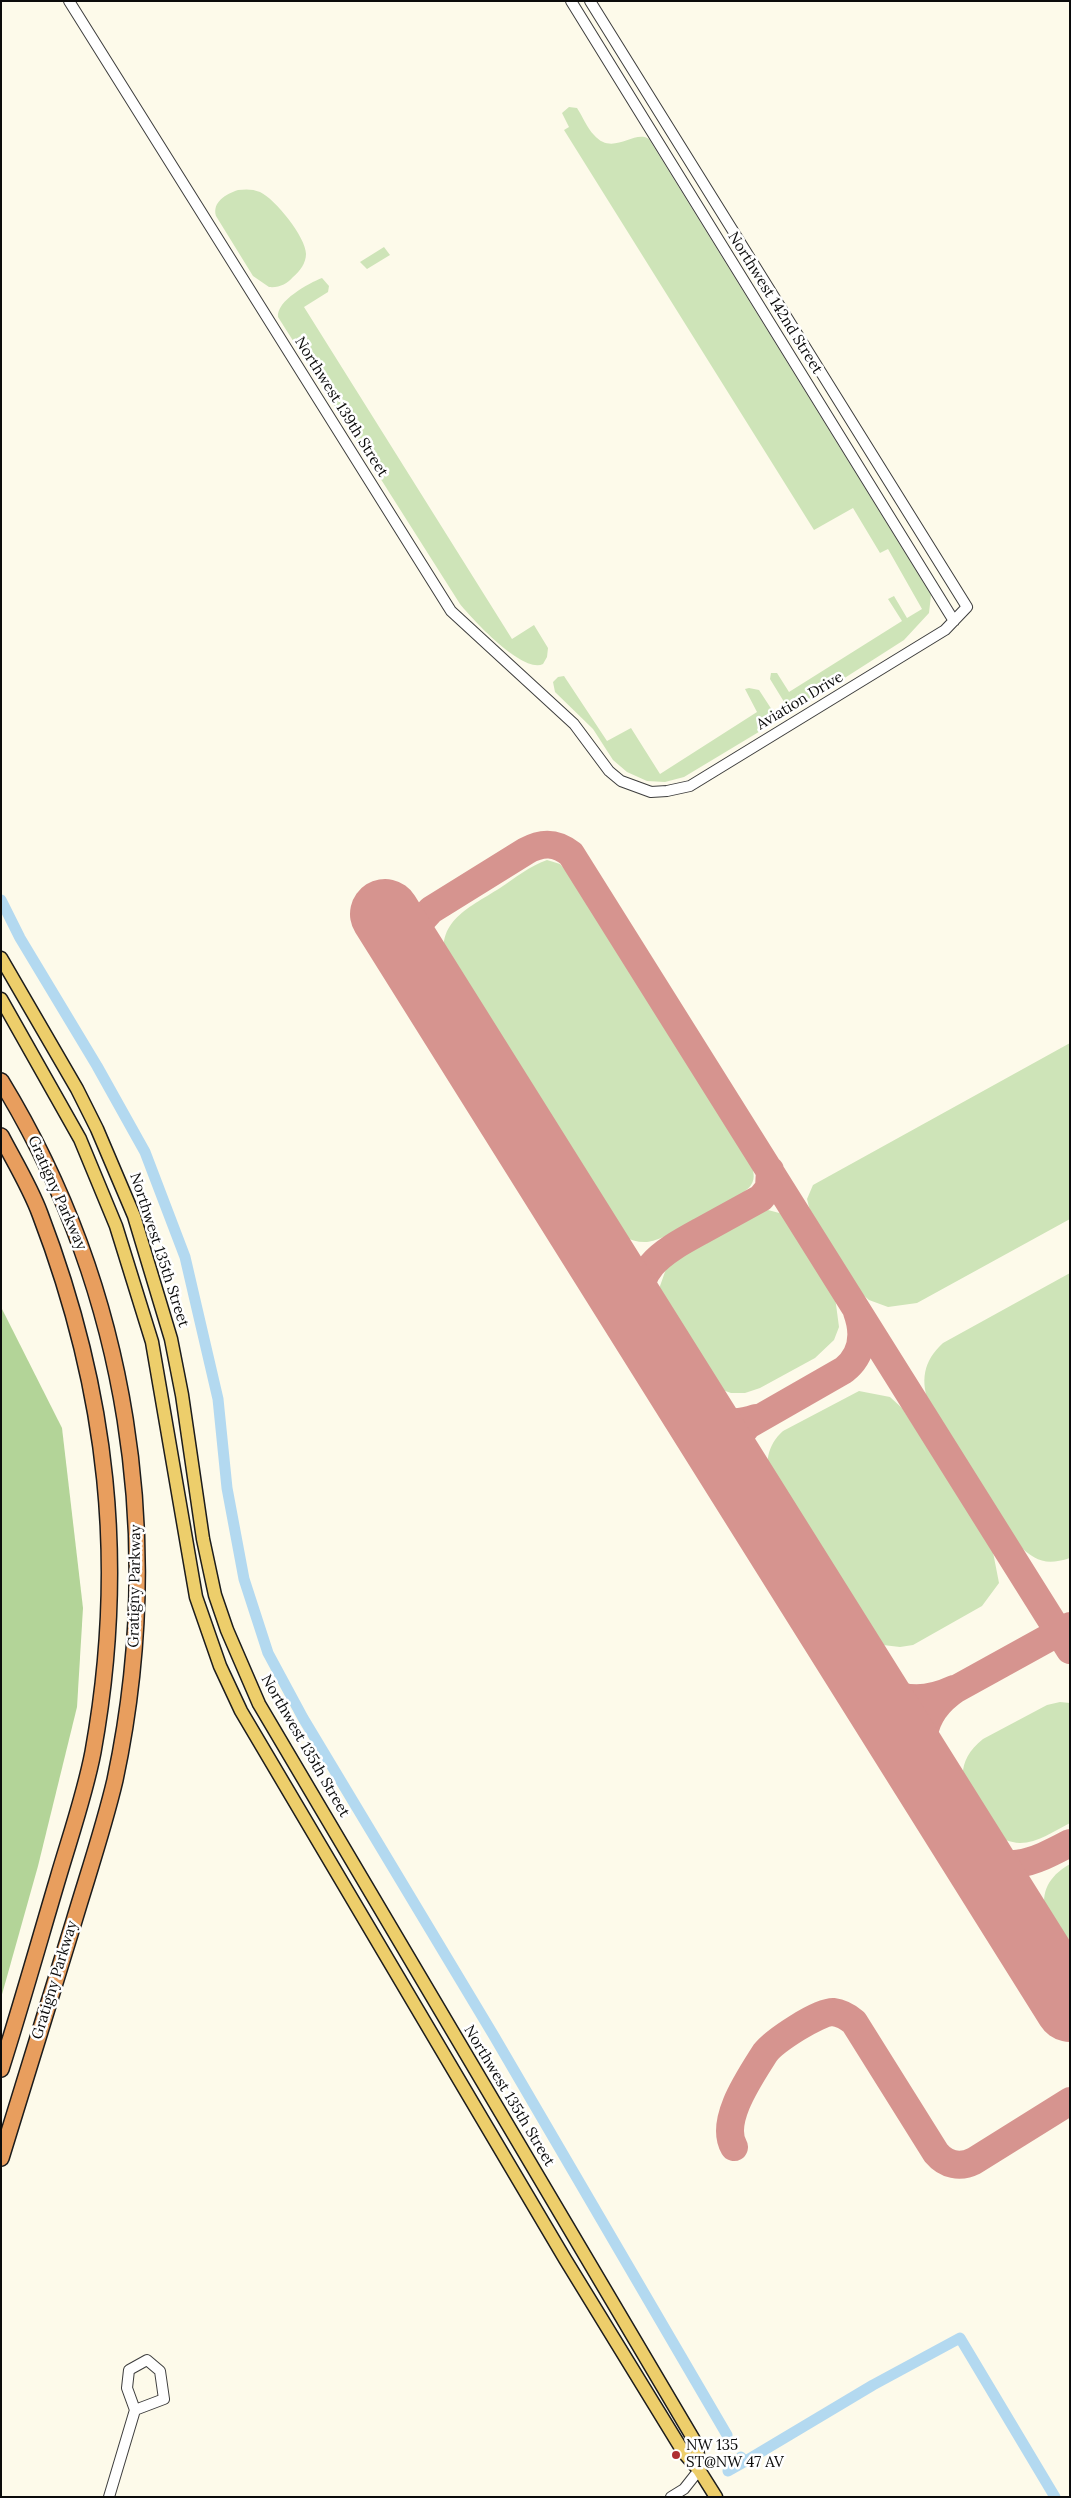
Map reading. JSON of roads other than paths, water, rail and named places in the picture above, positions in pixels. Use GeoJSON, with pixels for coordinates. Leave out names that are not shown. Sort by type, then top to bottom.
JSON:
{"type":"FeatureCollection","features":[{"type":"Feature","properties":{"kind":"highway","name":"Gratigny Parkway"},"geometry":{"type":"LineString","coordinates":[[1,1081],[23,1117],[63,1200],[93,1278],[118,1372],[131,1457],[137,1529],[137,1625],[129,1704],[114,1782],[1,2158]]}},
{"type":"Feature","properties":{"kind":"highway","name":"Gratigny Parkway"},"geometry":{"type":"LineString","coordinates":[[1,1136],[39,1212],[75,1314],[94,1395],[108,1495],[110,1574],[105,1672],[93,1754],[1,2069]]}},
{"type":"Feature","properties":{"kind":"main road","name":"Northwest 135th Street"},"geometry":{"type":"LineString","coordinates":[[1,958],[77,1089],[117,1173],[137,1226],[171,1339],[182,1395],[204,1539],[216,1595],[227,1630],[259,1704],[697,2445],[699,2470]]}},
{"type":"Feature","properties":{"kind":"main road","name":"Northwest 135th Street"},"geometry":{"type":"LineString","coordinates":[[1,999],[80,1139],[116,1226],[134,1279],[152,1342],[196,1597],[220,1666],[241,1711],[570,2268],[684,2453],[699,2470],[716,2497]]}},
{"type":"Feature","properties":{"kind":"main road"},"geometry":{"type":"LineString","coordinates":[[369,1928],[386,1919]]}},
{"type":"Feature","properties":{"kind":"street","name":"Northwest 139th Street"},"geometry":{"type":"LineString","coordinates":[[69,1],[451,611],[574,724],[609,770],[621,781],[636,788]]}},
{"type":"Feature","properties":{"kind":"street","name":"Northwest 142nd Street"},"geometry":{"type":"LineString","coordinates":[[571,1],[954,621]]}},
{"type":"Feature","properties":{"kind":"street","name":"Northwest 142nd Street"},"geometry":{"type":"LineString","coordinates":[[590,1],[967,607]]}},
{"type":"Feature","properties":{"kind":"street","name":"Aviation Drive"},"geometry":{"type":"LineString","coordinates":[[636,788],[651,792],[690,786],[945,630],[967,607]]}},
{"type":"Feature","properties":{"kind":"street"},"geometry":{"type":"LineString","coordinates":[[109,2497],[135,2410],[128,2388],[129,2370],[148,2360],[160,2371],[164,2399],[135,2410]]}},
{"type":"Feature","properties":{"kind":"street"},"geometry":{"type":"LineString","coordinates":[[671,2497],[684,2489],[699,2470]]}},
{"type":"Feature","properties":{"kind":"waterway"},"geometry":{"type":"LineString","coordinates":[[1,900],[20,938],[97,1066],[145,1152],[185,1257],[218,1399],[227,1488],[244,1579],[268,1653],[303,1718],[494,2036],[727,2435]]}},
{"type":"Feature","properties":{"kind":"waterway"},"geometry":{"type":"LineString","coordinates":[[741,2457],[744,2462],[873,2385],[960,2338],[1055,2497]]}},
{"type":"Feature","properties":{"kind":"waterway"},"geometry":{"type":"LineString","coordinates":[[728,2471],[744,2462]]}},
{"type":"Feature","properties":{"kind":"place","name":"NW 135 ST@NW 47 AV"},"geometry":{"type":"Point","coordinates":[676,2455]}}]}
